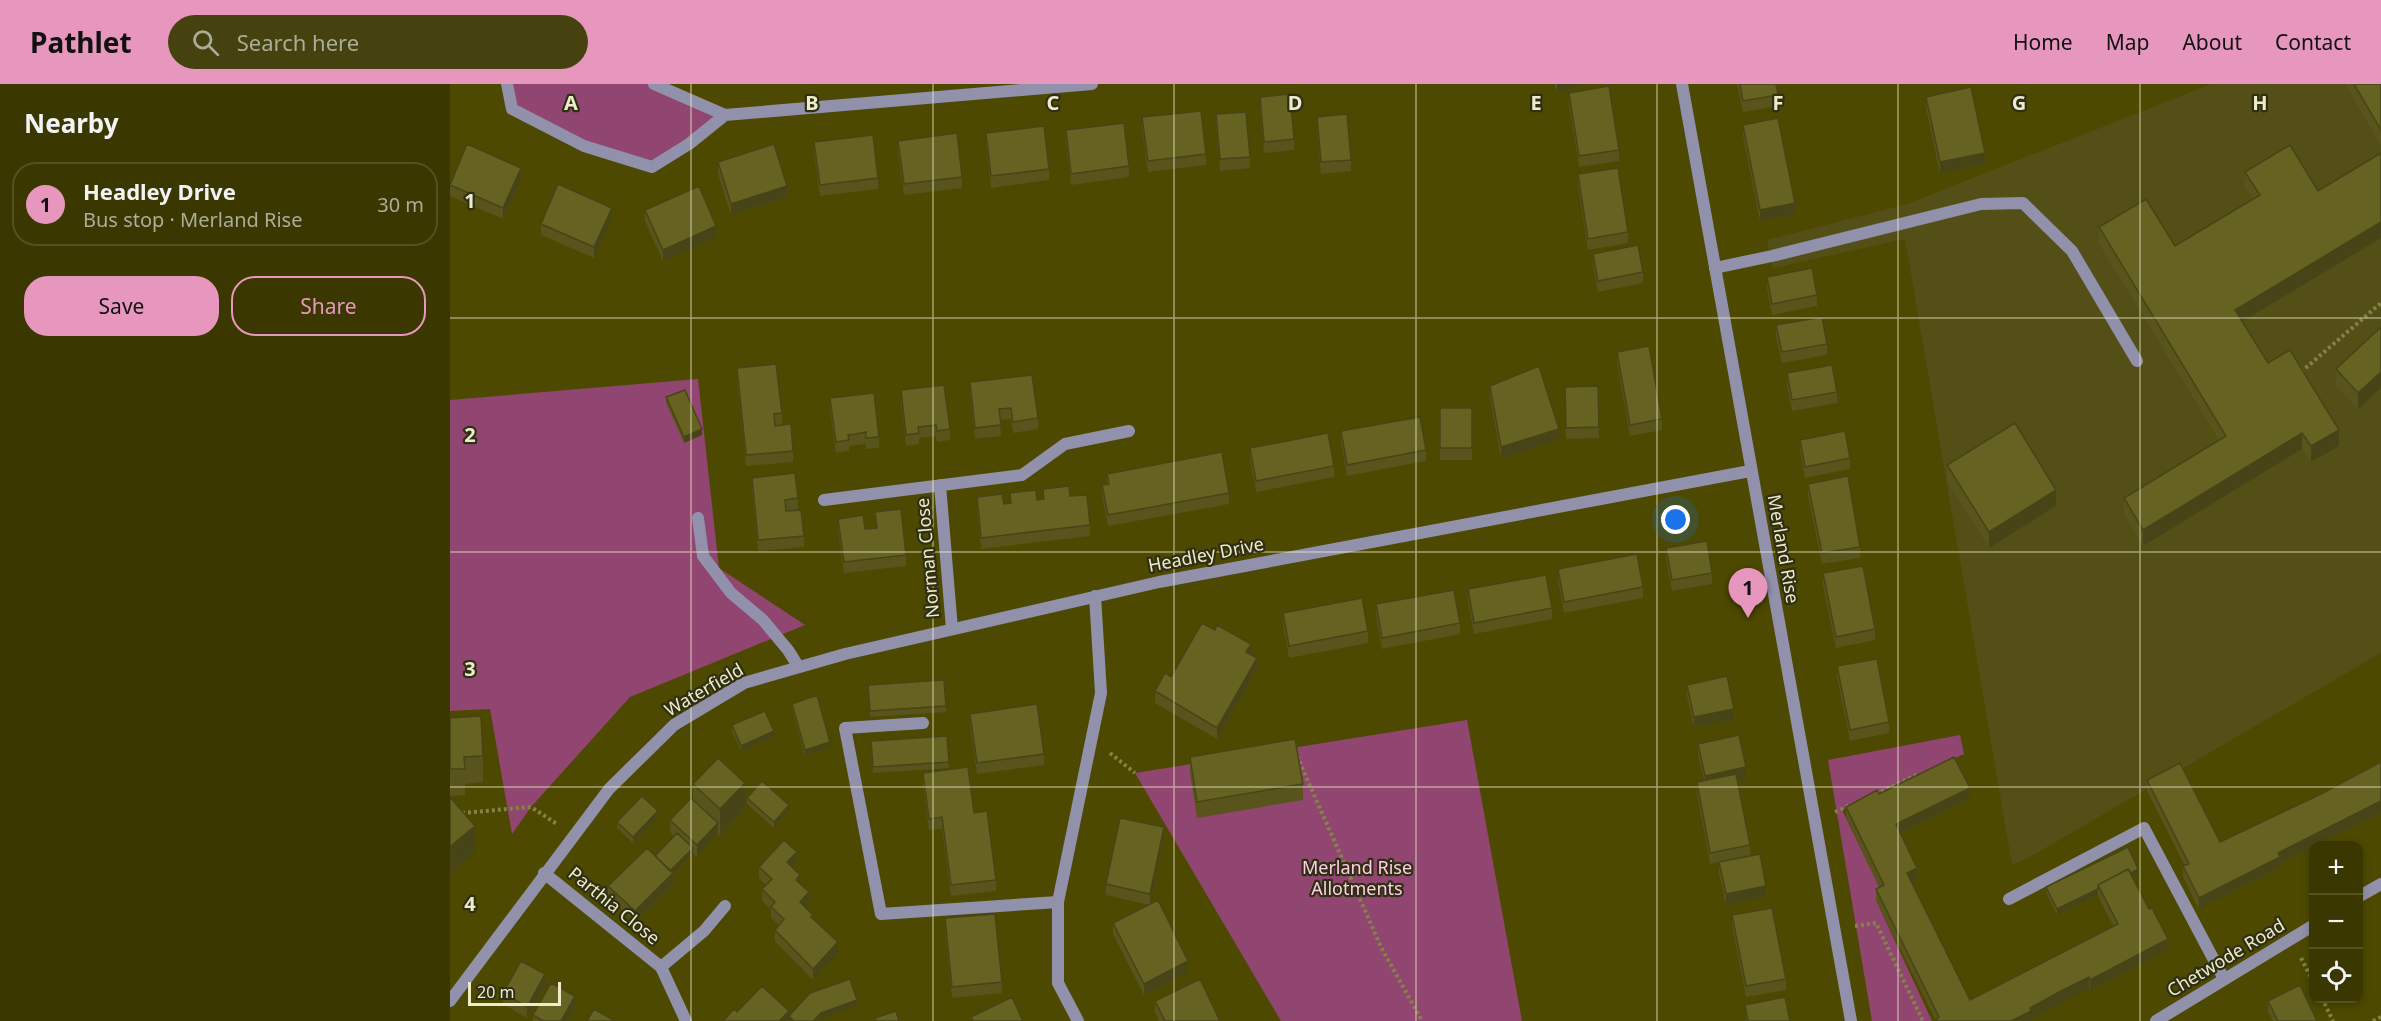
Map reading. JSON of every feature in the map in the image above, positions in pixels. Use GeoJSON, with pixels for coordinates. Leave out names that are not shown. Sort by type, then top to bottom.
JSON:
{"type":"FeatureCollection","features":[{"type":"Feature","properties":{"kind":"street"},"geometry":{"type":"LineString","coordinates":[[507,84],[512,109],[584,146],[652,167],[689,144],[725,115]]}},
{"type":"Feature","properties":{"kind":"street"},"geometry":{"type":"LineString","coordinates":[[654,84],[725,115],[1092,84]]}},
{"type":"Feature","properties":{"kind":"street","name":"Merland Rise"},"geometry":{"type":"LineString","coordinates":[[1682,84],[1851,1021]]}},
{"type":"Feature","properties":{"kind":"street"},"geometry":{"type":"LineString","coordinates":[[1715,268],[1981,204],[2023,203],[2072,251],[2137,361]]}},
{"type":"Feature","properties":{"kind":"street","name":"Norman Close"},"geometry":{"type":"LineString","coordinates":[[824,500],[1022,475],[1065,444],[1129,431]]}},
{"type":"Feature","properties":{"kind":"street","name":"Headley Drive"},"geometry":{"type":"LineString","coordinates":[[1095,596],[1247,565],[1750,471]]}},
{"type":"Feature","properties":{"kind":"street","name":"Norman Close"},"geometry":{"type":"LineString","coordinates":[[940,484],[951,628]]}},
{"type":"Feature","properties":{"kind":"street"},"geometry":{"type":"LineString","coordinates":[[698,518],[703,555],[731,593],[763,620],[798,666]]}},
{"type":"Feature","properties":{"kind":"street"},"geometry":{"type":"LineString","coordinates":[[1078,1021],[1058,983],[1058,902],[1101,693],[1095,596]]}},
{"type":"Feature","properties":{"kind":"street","name":"Waterfield"},"geometry":{"type":"LineString","coordinates":[[450,1001],[609,789],[674,725],[744,683],[798,666],[951,628],[1095,596]]}},
{"type":"Feature","properties":{"kind":"street"},"geometry":{"type":"LineString","coordinates":[[923,723],[845,728],[881,914],[1058,902]]}},
{"type":"Feature","properties":{"kind":"street"},"geometry":{"type":"LineString","coordinates":[[2009,898],[2144,828],[2224,979]]}},
{"type":"Feature","properties":{"kind":"street","name":"Parthia Close"},"geometry":{"type":"LineString","coordinates":[[544,873],[661,967],[686,1021]]}},
{"type":"Feature","properties":{"kind":"street"},"geometry":{"type":"LineString","coordinates":[[2362,895],[2381,884]]}},
{"type":"Feature","properties":{"kind":"street","name":"Parthia Close"},"geometry":{"type":"LineString","coordinates":[[661,967],[704,931],[725,906]]}},
{"type":"Feature","properties":{"kind":"street","name":"Chetwode Road"},"geometry":{"type":"LineString","coordinates":[[2156,1021],[2309,927]]}},
{"type":"Feature","properties":{"kind":"path"},"geometry":{"type":"LineString","coordinates":[[2301,372],[2381,303]]}},
{"type":"Feature","properties":{"kind":"path"},"geometry":{"type":"LineString","coordinates":[[1092,739],[1135,773]]}},
{"type":"Feature","properties":{"kind":"path"},"geometry":{"type":"LineString","coordinates":[[1293,748],[1381,947],[1422,1021]]}},
{"type":"Feature","properties":{"kind":"path"},"geometry":{"type":"LineString","coordinates":[[1872,795],[1923,772]]}},
{"type":"Feature","properties":{"kind":"path"},"geometry":{"type":"LineString","coordinates":[[1815,820],[1852,805]]}},
{"type":"Feature","properties":{"kind":"path"},"geometry":{"type":"LineString","coordinates":[[450,814],[531,807],[573,835]]}},
{"type":"Feature","properties":{"kind":"path"},"geometry":{"type":"LineString","coordinates":[[1834,929],[1876,923],[1923,1021]]}},
{"type":"Feature","properties":{"kind":"path"},"geometry":{"type":"LineString","coordinates":[[2324,1003],[2333,1021]]}},
{"type":"Feature","properties":{"kind":"path"},"geometry":{"type":"LineString","coordinates":[[2373,1021],[2381,1017]]}},
{"type":"Feature","properties":{"kind":"shaded area"},"geometry":{"type":"Polygon","coordinates":[[[2211,84],[2381,84],[2381,653],[2030,857],[2012,865],[1905,239],[1773,268],[1767,240],[1907,204],[2211,84]]]}},
{"type":"Feature","properties":{"kind":"green space"},"geometry":{"type":"Polygon","coordinates":[[[507,84],[654,84],[725,115],[652,167],[584,146],[512,109],[507,84]]]}},
{"type":"Feature","properties":{"kind":"green space"},"geometry":{"type":"Polygon","coordinates":[[[698,379],[719,568],[805,625],[630,697],[531,807],[512,834],[490,709],[450,711],[450,400],[698,379]]]}},
{"type":"Feature","properties":{"kind":"green space","name":"Merland Rise Allotments"},"geometry":{"type":"Polygon","coordinates":[[[1467,720],[1522,1021],[1281,1021],[1135,773],[1467,720]]]}},
{"type":"Feature","properties":{"kind":"green space"},"geometry":{"type":"Polygon","coordinates":[[[1960,735],[1964,754],[1842,810],[1884,896],[1876,900],[1932,1021],[1872,1021],[1828,760],[1960,735]]]}},
{"type":"Feature","properties":{"kind":"building"},"geometry":{"type":"Polygon","coordinates":[[[1740,84],[1776,84],[1778,95],[1743,101],[1740,84]]]}},
{"type":"Feature","properties":{"kind":"building"},"geometry":{"type":"Polygon","coordinates":[[[2354,84],[2381,84],[2381,130],[2354,84]]]}},
{"type":"Feature","properties":{"kind":"building"},"geometry":{"type":"Polygon","coordinates":[[[1609,86],[1619,150],[1579,156],[1569,93],[1609,86]]]}},
{"type":"Feature","properties":{"kind":"building"},"geometry":{"type":"Polygon","coordinates":[[[1971,87],[1985,153],[1940,162],[1926,97],[1971,87]]]}},
{"type":"Feature","properties":{"kind":"building"},"geometry":{"type":"Polygon","coordinates":[[[1290,94],[1294,139],[1264,142],[1260,97],[1290,94]]]}},
{"type":"Feature","properties":{"kind":"building"},"geometry":{"type":"Polygon","coordinates":[[[1201,111],[1206,154],[1148,161],[1142,117],[1201,111]]]}},
{"type":"Feature","properties":{"kind":"building"},"geometry":{"type":"Polygon","coordinates":[[[1246,112],[1250,157],[1220,159],[1216,114],[1246,112]]]}},
{"type":"Feature","properties":{"kind":"building"},"geometry":{"type":"Polygon","coordinates":[[[1347,114],[1351,160],[1321,162],[1317,117],[1347,114]]]}},
{"type":"Feature","properties":{"kind":"building"},"geometry":{"type":"Polygon","coordinates":[[[1778,118],[1795,203],[1760,210],[1743,125],[1778,118]]]}},
{"type":"Feature","properties":{"kind":"building"},"geometry":{"type":"Polygon","coordinates":[[[1124,123],[1129,166],[1071,174],[1066,130],[1124,123]]]}},
{"type":"Feature","properties":{"kind":"building"},"geometry":{"type":"Polygon","coordinates":[[[1044,126],[1049,169],[991,176],[986,133],[1044,126]]]}},
{"type":"Feature","properties":{"kind":"building"},"geometry":{"type":"Polygon","coordinates":[[[957,133],[962,177],[904,184],[898,141],[957,133]]]}},
{"type":"Feature","properties":{"kind":"building"},"geometry":{"type":"Polygon","coordinates":[[[873,135],[878,178],[820,185],[814,142],[873,135]]]}},
{"type":"Feature","properties":{"kind":"building"},"geometry":{"type":"Polygon","coordinates":[[[467,144],[521,168],[503,208],[450,185],[467,144]]]}},
{"type":"Feature","properties":{"kind":"building"},"geometry":{"type":"Polygon","coordinates":[[[774,144],[787,186],[731,204],[718,162],[774,144]]]}},
{"type":"Feature","properties":{"kind":"building"},"geometry":{"type":"Polygon","coordinates":[[[2290,145],[2318,191],[2381,153],[2381,222],[2235,310],[2268,363],[2290,350],[2339,430],[2311,446],[2302,433],[2143,530],[2124,498],[2226,436],[2099,227],[2146,199],[2175,246],[2260,195],[2245,172],[2290,145]]]}},
{"type":"Feature","properties":{"kind":"building"},"geometry":{"type":"Polygon","coordinates":[[[1618,168],[1628,232],[1588,239],[1578,174],[1618,168]]]}},
{"type":"Feature","properties":{"kind":"building"},"geometry":{"type":"Polygon","coordinates":[[[558,184],[612,208],[594,247],[541,224],[558,184]]]}},
{"type":"Feature","properties":{"kind":"building"},"geometry":{"type":"Polygon","coordinates":[[[699,186],[716,226],[663,250],[645,210],[699,186]]]}},
{"type":"Feature","properties":{"kind":"building"},"geometry":{"type":"Polygon","coordinates":[[[1638,245],[1643,272],[1598,281],[1593,254],[1638,245]]]}},
{"type":"Feature","properties":{"kind":"building"},"geometry":{"type":"Polygon","coordinates":[[[1812,268],[1817,295],[1772,304],[1767,277],[1812,268]]]}},
{"type":"Feature","properties":{"kind":"building"},"geometry":{"type":"Polygon","coordinates":[[[1822,317],[1827,344],[1782,352],[1776,325],[1822,317]]]}},
{"type":"Feature","properties":{"kind":"building"},"geometry":{"type":"Polygon","coordinates":[[[2381,327],[2381,372],[2358,393],[2336,369],[2381,327]]]}},
{"type":"Feature","properties":{"kind":"building"},"geometry":{"type":"Polygon","coordinates":[[[1649,346],[1662,419],[1630,425],[1617,352],[1649,346]]]}},
{"type":"Feature","properties":{"kind":"building"},"geometry":{"type":"Polygon","coordinates":[[[776,364],[782,413],[774,414],[775,426],[791,424],[793,451],[746,455],[737,368],[776,364]]]}},
{"type":"Feature","properties":{"kind":"building"},"geometry":{"type":"Polygon","coordinates":[[[1832,365],[1837,392],[1792,400],[1787,373],[1832,365]]]}},
{"type":"Feature","properties":{"kind":"building"},"geometry":{"type":"Polygon","coordinates":[[[1539,366],[1559,429],[1501,447],[1490,386],[1539,366]]]}},
{"type":"Feature","properties":{"kind":"building"},"geometry":{"type":"Polygon","coordinates":[[[1032,375],[1038,418],[1013,422],[1011,408],[999,409],[1001,425],[975,428],[970,382],[1032,375]]]}},
{"type":"Feature","properties":{"kind":"building"},"geometry":{"type":"Polygon","coordinates":[[[944,385],[950,429],[937,431],[936,425],[918,427],[919,433],[906,435],[901,390],[944,385]]]}},
{"type":"Feature","properties":{"kind":"building"},"geometry":{"type":"Polygon","coordinates":[[[1598,386],[1599,427],[1566,428],[1565,387],[1598,386]]]}},
{"type":"Feature","properties":{"kind":"building"},"geometry":{"type":"Polygon","coordinates":[[[685,390],[702,429],[684,437],[666,397],[685,390]]]}},
{"type":"Feature","properties":{"kind":"building"},"geometry":{"type":"Polygon","coordinates":[[[874,393],[879,437],[866,438],[866,432],[848,435],[849,440],[836,442],[830,398],[874,393]]]}},
{"type":"Feature","properties":{"kind":"building"},"geometry":{"type":"Polygon","coordinates":[[[1440,408],[1472,408],[1472,448],[1440,448],[1440,408]]]}},
{"type":"Feature","properties":{"kind":"building"},"geometry":{"type":"Polygon","coordinates":[[[1420,417],[1426,450],[1347,465],[1341,431],[1420,417]]]}},
{"type":"Feature","properties":{"kind":"building"},"geometry":{"type":"Polygon","coordinates":[[[2015,423],[2056,490],[1989,532],[1947,465],[2015,423]]]}},
{"type":"Feature","properties":{"kind":"building"},"geometry":{"type":"Polygon","coordinates":[[[1845,431],[1850,458],[1805,467],[1800,440],[1845,431]]]}},
{"type":"Feature","properties":{"kind":"building"},"geometry":{"type":"Polygon","coordinates":[[[1328,433],[1334,466],[1256,481],[1250,448],[1328,433]]]}},
{"type":"Feature","properties":{"kind":"building"},"geometry":{"type":"Polygon","coordinates":[[[1222,452],[1229,493],[1108,515],[1102,485],[1109,484],[1107,474],[1222,452]]]}},
{"type":"Feature","properties":{"kind":"building"},"geometry":{"type":"Polygon","coordinates":[[[795,473],[798,498],[785,500],[786,511],[801,510],[804,536],[758,540],[752,478],[795,473]]]}},
{"type":"Feature","properties":{"kind":"building"},"geometry":{"type":"Polygon","coordinates":[[[1848,476],[1860,547],[1822,553],[1808,484],[1848,476]]]}},
{"type":"Feature","properties":{"kind":"building"},"geometry":{"type":"Polygon","coordinates":[[[1069,486],[1070,496],[1087,495],[1090,525],[981,538],[977,497],[1002,494],[1004,504],[1011,503],[1010,493],[1036,490],[1037,500],[1044,499],[1043,489],[1069,486]]]}},
{"type":"Feature","properties":{"kind":"building"},"geometry":{"type":"Polygon","coordinates":[[[901,509],[906,555],[844,562],[838,519],[863,515],[865,529],[877,528],[875,512],[901,509]]]}},
{"type":"Feature","properties":{"kind":"building"},"geometry":{"type":"Polygon","coordinates":[[[1707,541],[1712,573],[1672,580],[1666,548],[1707,541]]]}},
{"type":"Feature","properties":{"kind":"building"},"geometry":{"type":"Polygon","coordinates":[[[1637,554],[1643,587],[1564,602],[1558,569],[1637,554]]]}},
{"type":"Feature","properties":{"kind":"building"},"geometry":{"type":"Polygon","coordinates":[[[1863,566],[1875,629],[1836,637],[1823,573],[1863,566]]]}},
{"type":"Feature","properties":{"kind":"building"},"geometry":{"type":"Polygon","coordinates":[[[1546,575],[1552,608],[1474,623],[1468,589],[1546,575]]]}},
{"type":"Feature","properties":{"kind":"building"},"geometry":{"type":"Polygon","coordinates":[[[1454,590],[1460,623],[1382,638],[1376,604],[1454,590]]]}},
{"type":"Feature","properties":{"kind":"building"},"geometry":{"type":"Polygon","coordinates":[[[1362,598],[1368,631],[1289,646],[1283,613],[1362,598]]]}},
{"type":"Feature","properties":{"kind":"building"},"geometry":{"type":"Polygon","coordinates":[[[1202,623],[1215,630],[1217,625],[1251,644],[1246,652],[1257,658],[1217,728],[1155,691],[1165,673],[1171,677],[1202,623]]]}},
{"type":"Feature","properties":{"kind":"building"},"geometry":{"type":"Polygon","coordinates":[[[1877,659],[1889,722],[1850,730],[1837,666],[1877,659]]]}},
{"type":"Feature","properties":{"kind":"building"},"geometry":{"type":"Polygon","coordinates":[[[1727,676],[1734,709],[1694,717],[1687,685],[1727,676]]]}},
{"type":"Feature","properties":{"kind":"building"},"geometry":{"type":"Polygon","coordinates":[[[944,680],[946,706],[870,711],[868,685],[944,680]]]}},
{"type":"Feature","properties":{"kind":"building"},"geometry":{"type":"Polygon","coordinates":[[[817,695],[830,742],[805,750],[792,704],[817,695]]]}},
{"type":"Feature","properties":{"kind":"building"},"geometry":{"type":"Polygon","coordinates":[[[1037,704],[1044,754],[977,763],[970,714],[1037,704]]]}},
{"type":"Feature","properties":{"kind":"building"},"geometry":{"type":"Polygon","coordinates":[[[765,711],[774,731],[741,746],[732,725],[765,711]]]}},
{"type":"Feature","properties":{"kind":"building"},"geometry":{"type":"Polygon","coordinates":[[[481,716],[483,756],[464,757],[465,769],[450,769],[450,718],[481,716]]]}},
{"type":"Feature","properties":{"kind":"building"},"geometry":{"type":"Polygon","coordinates":[[[1739,735],[1746,767],[1705,776],[1698,744],[1739,735]]]}},
{"type":"Feature","properties":{"kind":"building"},"geometry":{"type":"Polygon","coordinates":[[[947,736],[949,762],[873,767],[871,741],[947,736]]]}},
{"type":"Feature","properties":{"kind":"building"},"geometry":{"type":"Polygon","coordinates":[[[1295,739],[1303,784],[1197,802],[1190,757],[1295,739]]]}},
{"type":"Feature","properties":{"kind":"building"},"geometry":{"type":"Polygon","coordinates":[[[1954,757],[1970,788],[1896,824],[1917,868],[1907,873],[1970,1000],[2118,924],[2098,885],[2128,869],[2168,939],[2090,980],[2089,977],[2059,992],[2011,1021],[1937,1021],[1939,1017],[1876,889],[1884,885],[1846,807],[1877,790],[1879,794],[1954,757]]]}},
{"type":"Feature","properties":{"kind":"building"},"geometry":{"type":"Polygon","coordinates":[[[718,758],[745,783],[720,809],[693,784],[718,758]]]}},
{"type":"Feature","properties":{"kind":"building"},"geometry":{"type":"Polygon","coordinates":[[[2381,762],[2381,801],[2278,853],[2280,857],[2199,898],[2183,866],[2189,864],[2147,780],[2180,763],[2220,842],[2321,794],[2381,762]]]}},
{"type":"Feature","properties":{"kind":"building"},"geometry":{"type":"Polygon","coordinates":[[[968,767],[974,813],[987,811],[996,880],[951,885],[942,817],[929,819],[923,773],[968,767]]]}},
{"type":"Feature","properties":{"kind":"building"},"geometry":{"type":"Polygon","coordinates":[[[1736,774],[1750,845],[1710,853],[1697,782],[1736,774]]]}},
{"type":"Feature","properties":{"kind":"building"},"geometry":{"type":"Polygon","coordinates":[[[762,781],[789,805],[774,822],[747,798],[762,781]]]}},
{"type":"Feature","properties":{"kind":"building"},"geometry":{"type":"Polygon","coordinates":[[[642,796],[658,811],[633,837],[617,822],[642,796]]]}},
{"type":"Feature","properties":{"kind":"building"},"geometry":{"type":"Polygon","coordinates":[[[450,797],[475,826],[450,847],[450,797]]]}},
{"type":"Feature","properties":{"kind":"building"},"geometry":{"type":"Polygon","coordinates":[[[691,798],[718,823],[697,845],[670,820],[691,798]]]}},
{"type":"Feature","properties":{"kind":"building"},"geometry":{"type":"Polygon","coordinates":[[[1120,818],[1164,827],[1150,894],[1106,884],[1120,818]]]}},
{"type":"Feature","properties":{"kind":"building"},"geometry":{"type":"Polygon","coordinates":[[[677,833],[693,848],[670,871],[655,856],[677,833]]]}},
{"type":"Feature","properties":{"kind":"building"},"geometry":{"type":"Polygon","coordinates":[[[784,840],[797,852],[787,862],[800,875],[796,880],[809,892],[800,902],[813,915],[811,917],[838,942],[813,969],[775,930],[784,919],[771,907],[775,902],[762,889],[772,879],[759,867],[784,840]]]}},
{"type":"Feature","properties":{"kind":"building"},"geometry":{"type":"Polygon","coordinates":[[[2128,847],[2138,869],[2131,873],[2128,869],[2098,885],[2098,889],[2057,909],[2046,887],[2128,847]]]}},
{"type":"Feature","properties":{"kind":"building"},"geometry":{"type":"Polygon","coordinates":[[[647,848],[673,873],[635,911],[608,886],[647,848]]]}},
{"type":"Feature","properties":{"kind":"building"},"geometry":{"type":"Polygon","coordinates":[[[1760,854],[1766,886],[1726,894],[1719,862],[1760,854]]]}},
{"type":"Feature","properties":{"kind":"building"},"geometry":{"type":"Polygon","coordinates":[[[1158,900],[1188,961],[1144,984],[1113,923],[1158,900]]]}},
{"type":"Feature","properties":{"kind":"building"},"geometry":{"type":"Polygon","coordinates":[[[1772,908],[1786,979],[1746,986],[1732,915],[1772,908]]]}},
{"type":"Feature","properties":{"kind":"building"},"geometry":{"type":"Polygon","coordinates":[[[995,914],[1002,982],[952,987],[945,918],[995,914]]]}},
{"type":"Feature","properties":{"kind":"building"},"geometry":{"type":"Polygon","coordinates":[[[521,961],[545,974],[527,1007],[503,993],[521,961]]]}},
{"type":"Feature","properties":{"kind":"building"},"geometry":{"type":"Polygon","coordinates":[[[850,979],[857,1000],[821,1013],[813,1021],[794,1021],[789,1016],[810,993],[850,979]]]}},
{"type":"Feature","properties":{"kind":"building"},"geometry":{"type":"Polygon","coordinates":[[[1200,979],[1220,1021],[1165,1021],[1155,1001],[1200,979]]]}},
{"type":"Feature","properties":{"kind":"building"},"geometry":{"type":"Polygon","coordinates":[[[551,983],[575,996],[561,1021],[543,1021],[533,1015],[551,983]]]}},
{"type":"Feature","properties":{"kind":"building"},"geometry":{"type":"Polygon","coordinates":[[[2300,985],[2317,1021],[2278,1021],[2268,1001],[2300,985]]]}},
{"type":"Feature","properties":{"kind":"building"},"geometry":{"type":"Polygon","coordinates":[[[762,986],[789,1011],[779,1021],[723,1021],[734,1009],[737,1012],[762,986]]]}},
{"type":"Feature","properties":{"kind":"building"},"geometry":{"type":"Polygon","coordinates":[[[1012,997],[1023,1021],[973,1021],[971,1017],[1012,997]]]}},
{"type":"Feature","properties":{"kind":"building"},"geometry":{"type":"Polygon","coordinates":[[[1785,997],[1790,1021],[1748,1021],[1745,1005],[1785,997]]]}},
{"type":"Feature","properties":{"kind":"building"},"geometry":{"type":"Polygon","coordinates":[[[594,1009],[615,1021],[587,1021],[594,1009]]]}},
{"type":"Feature","properties":{"kind":"building"},"geometry":{"type":"Polygon","coordinates":[[[896,1011],[899,1021],[876,1021],[875,1018],[896,1011]]]}},
{"type":"Feature","properties":{"kind":"place","name":"Headley Drive"},"geometry":{"type":"Point","coordinates":[1748,618]}}]}
